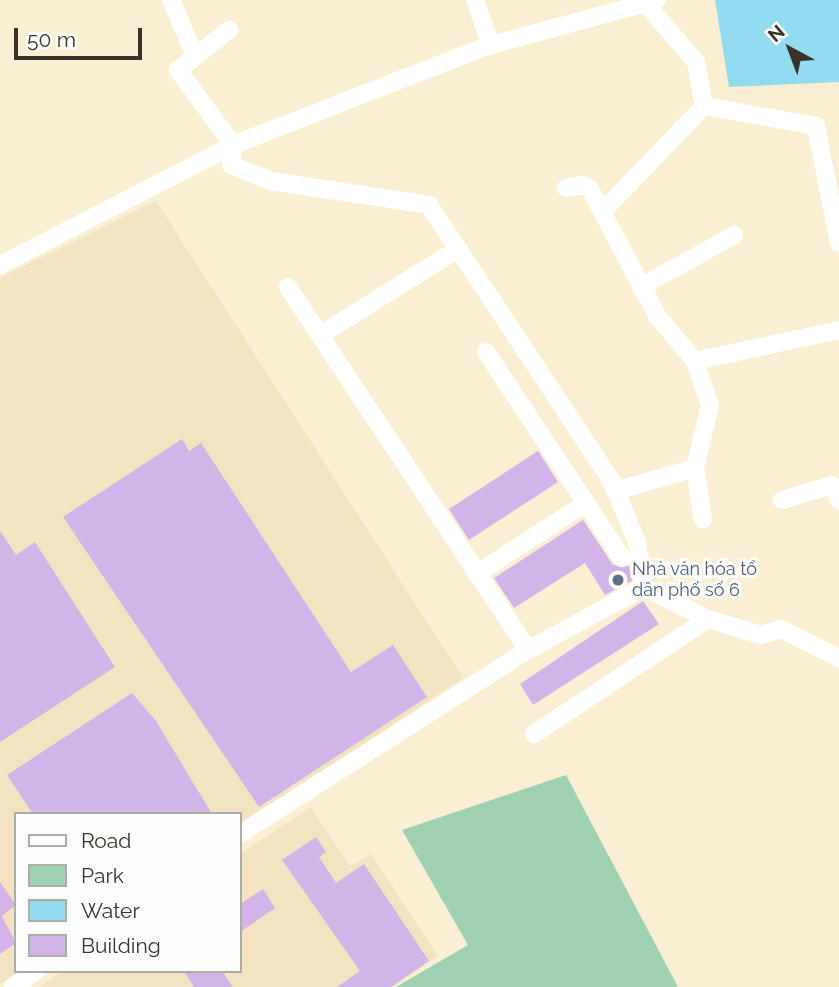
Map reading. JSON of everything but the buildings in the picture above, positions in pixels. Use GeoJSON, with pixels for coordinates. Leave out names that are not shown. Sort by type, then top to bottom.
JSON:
{"type":"FeatureCollection","features":[{"type":"Feature","properties":{"kind":"street"},"geometry":{"type":"LineString","coordinates":[[171,0],[195,56]]}},
{"type":"Feature","properties":{"kind":"street"},"geometry":{"type":"LineString","coordinates":[[475,0],[491,45]]}},
{"type":"Feature","properties":{"kind":"street"},"geometry":{"type":"LineString","coordinates":[[0,265],[233,145],[491,45],[651,2],[696,62],[704,106]]}},
{"type":"Feature","properties":{"kind":"street"},"geometry":{"type":"LineString","coordinates":[[229,30],[178,69],[233,145],[231,165],[271,181],[429,205],[562,400],[615,491],[637,542],[644,587]]}},
{"type":"Feature","properties":{"kind":"street"},"geometry":{"type":"LineString","coordinates":[[603,211],[704,106]]}},
{"type":"Feature","properties":{"kind":"street"},"geometry":{"type":"LineString","coordinates":[[704,106],[816,126],[839,243]]}},
{"type":"Feature","properties":{"kind":"street"},"geometry":{"type":"LineString","coordinates":[[566,188],[582,185],[590,189],[641,287],[695,361],[710,405],[695,468],[703,519]]}},
{"type":"Feature","properties":{"kind":"street"},"geometry":{"type":"LineString","coordinates":[[641,287],[734,235]]}},
{"type":"Feature","properties":{"kind":"street"},"geometry":{"type":"LineString","coordinates":[[320,335],[457,248]]}},
{"type":"Feature","properties":{"kind":"street"},"geometry":{"type":"LineString","coordinates":[[288,287],[408,462],[419,488],[528,650]]}},
{"type":"Feature","properties":{"kind":"street"},"geometry":{"type":"LineString","coordinates":[[695,361],[839,330]]}},
{"type":"Feature","properties":{"kind":"street"},"geometry":{"type":"LineString","coordinates":[[486,352],[622,558]]}},
{"type":"Feature","properties":{"kind":"street"},"geometry":{"type":"LineString","coordinates":[[615,491],[695,468]]}},
{"type":"Feature","properties":{"kind":"street"},"geometry":{"type":"LineString","coordinates":[[782,500],[832,485],[839,500]]}},
{"type":"Feature","properties":{"kind":"street"},"geometry":{"type":"LineString","coordinates":[[476,574],[586,503]]}},
{"type":"Feature","properties":{"kind":"street"},"geometry":{"type":"LineString","coordinates":[[644,587],[708,619],[761,635],[781,629],[839,658]]}},
{"type":"Feature","properties":{"kind":"street"},"geometry":{"type":"LineString","coordinates":[[242,833],[528,650],[644,587]]}},
{"type":"Feature","properties":{"kind":"street"},"geometry":{"type":"LineString","coordinates":[[534,734],[708,619]]}},
{"type":"Feature","properties":{"kind":"street"},"geometry":{"type":"LineString","coordinates":[[13,987],[33,973]]}},
{"type":"Feature","properties":{"kind":"shaded area"},"geometry":{"type":"Polygon","coordinates":[[[156,201],[463,678],[242,824],[242,812],[14,812],[16,973],[0,984],[0,278],[156,201]]]}},
{"type":"Feature","properties":{"kind":"shaded area"},"geometry":{"type":"Polygon","coordinates":[[[311,807],[350,866],[371,854],[438,956],[393,987],[39,987],[59,973],[242,973],[242,853],[311,807]]]}},
{"type":"Feature","properties":{"kind":"green space"},"geometry":{"type":"Polygon","coordinates":[[[566,775],[678,987],[396,987],[468,945],[402,830],[566,775]]]}},
{"type":"Feature","properties":{"kind":"water"},"geometry":{"type":"Polygon","coordinates":[[[715,0],[839,0],[839,82],[729,87],[715,0]]]}},
{"type":"Feature","properties":{"kind":"place","name":"Nhà văn hóa tổ dân phố số 6"},"geometry":{"type":"Point","coordinates":[618,580]}}]}
